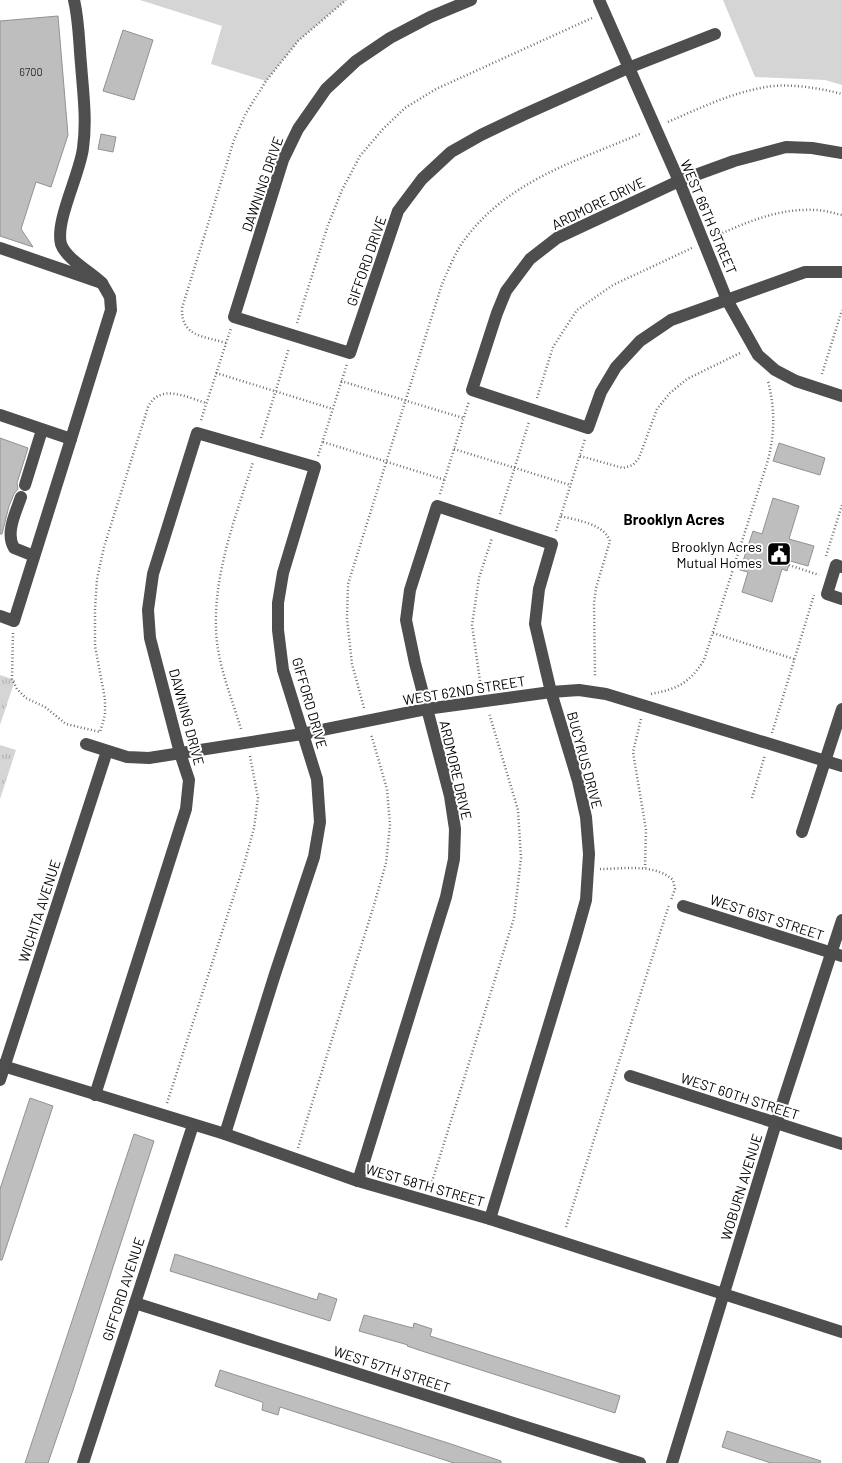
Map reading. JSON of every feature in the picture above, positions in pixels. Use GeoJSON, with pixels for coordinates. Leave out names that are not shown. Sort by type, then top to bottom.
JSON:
{"type":"FeatureCollection","features":[{"type":"Feature","properties":{"kind":"street"},"geometry":{"type":"LineString","coordinates":[[0,616],[14,621],[110,310],[108,291],[65,251],[61,243],[61,224],[80,162],[84,138],[85,113],[78,22],[74,0]]}},
{"type":"Feature","properties":{"kind":"street","name":"DAWNING DRIVE"},"geometry":{"type":"LineString","coordinates":[[234,317],[283,160],[298,129],[326,89],[356,61],[390,38],[472,0]]}},
{"type":"Feature","properties":{"kind":"street","name":"WEST 66TH STREET"},"geometry":{"type":"LineString","coordinates":[[599,0],[678,181],[727,300],[758,355],[775,370],[796,381],[842,396]]}},
{"type":"Feature","properties":{"kind":"street","name":"GIFFORD DRIVE"},"geometry":{"type":"LineString","coordinates":[[350,353],[398,211],[422,179],[451,152],[481,135],[628,68],[715,34]]}},
{"type":"Feature","properties":{"kind":"street","name":"ARDMORE DRIVE"},"geometry":{"type":"LineString","coordinates":[[472,390],[506,291],[530,259],[557,238],[678,181],[734,161],[786,147],[812,148],[842,153]]}},
{"type":"Feature","properties":{"kind":"street"},"geometry":{"type":"LineString","coordinates":[[0,248],[102,284]]}},
{"type":"Feature","properties":{"kind":"street"},"geometry":{"type":"LineString","coordinates":[[472,390],[588,428],[601,392],[616,367],[640,341],[671,320],[806,272],[842,272]]}},
{"type":"Feature","properties":{"kind":"street"},"geometry":{"type":"LineString","coordinates":[[234,317],[350,353]]}},
{"type":"Feature","properties":{"kind":"street"},"geometry":{"type":"LineString","coordinates":[[0,416],[71,439]]}},
{"type":"Feature","properties":{"kind":"street"},"geometry":{"type":"LineString","coordinates":[[25,485],[42,430]]}},
{"type":"Feature","properties":{"kind":"street"},"geometry":{"type":"LineString","coordinates":[[197,433],[315,467]]}},
{"type":"Feature","properties":{"kind":"street","name":"DAWNING DRIVE"},"geometry":{"type":"LineString","coordinates":[[96,1095],[186,808],[189,780],[180,753],[150,638],[148,610],[153,574],[197,433]]}},
{"type":"Feature","properties":{"kind":"street","name":"GIFFORD DRIVE"},"geometry":{"type":"LineString","coordinates":[[225,1134],[314,857],[320,822],[321,814],[317,779],[283,670],[278,630],[278,603],[283,573],[315,467]]}},
{"type":"Feature","properties":{"kind":"street"},"geometry":{"type":"LineString","coordinates":[[21,497],[12,526],[10,541],[14,548],[34,556]]}},
{"type":"Feature","properties":{"kind":"street"},"geometry":{"type":"LineString","coordinates":[[436,506],[552,544]]}},
{"type":"Feature","properties":{"kind":"street","name":"ARDMORE DRIVE"},"geometry":{"type":"LineString","coordinates":[[358,1181],[446,897],[454,860],[455,829],[450,796],[426,709],[406,620],[410,590],[436,506]]}},
{"type":"Feature","properties":{"kind":"street","name":"BUCYRUS DRIVE"},"geometry":{"type":"LineString","coordinates":[[490,1219],[586,900],[590,854],[586,817],[578,781],[551,692],[535,624],[539,589],[552,544]]}},
{"type":"Feature","properties":{"kind":"street"},"geometry":{"type":"LineString","coordinates":[[842,566],[836,565],[827,594],[842,599]]}},
{"type":"Feature","properties":{"kind":"street","name":"WEST 62ND STREET"},"geometry":{"type":"LineString","coordinates":[[86,744],[127,757],[149,758],[302,734],[426,709],[579,690],[606,694],[842,766]]}},
{"type":"Feature","properties":{"kind":"street"},"geometry":{"type":"LineString","coordinates":[[802,832],[842,710]]}},
{"type":"Feature","properties":{"kind":"street","name":"WICHITA AVENUE"},"geometry":{"type":"LineString","coordinates":[[0,1080],[2,1066],[107,751]]}},
{"type":"Feature","properties":{"kind":"street","name":"WEST 61ST STREET"},"geometry":{"type":"LineString","coordinates":[[683,906],[837,954]]}},
{"type":"Feature","properties":{"kind":"street","name":"WOBURN AVENUE"},"geometry":{"type":"LineString","coordinates":[[672,1463],[776,1124],[837,954],[842,920]]}},
{"type":"Feature","properties":{"kind":"street","name":"WEST 58TH STREET"},"geometry":{"type":"LineString","coordinates":[[2,1066],[225,1134],[358,1181],[490,1219],[842,1332]]}},
{"type":"Feature","properties":{"kind":"street","name":"WEST 60TH STREET"},"geometry":{"type":"LineString","coordinates":[[630,1076],[842,1144]]}},
{"type":"Feature","properties":{"kind":"street","name":"GIFFORD AVENUE"},"geometry":{"type":"LineString","coordinates":[[83,1463],[192,1125]]}},
{"type":"Feature","properties":{"kind":"street","name":"WEST 57TH STREET"},"geometry":{"type":"LineString","coordinates":[[135,1303],[640,1463]]}},
{"type":"Feature","properties":{"kind":"path"},"geometry":{"type":"LineString","coordinates":[[226,343],[191,333],[185,326],[182,308],[234,140],[246,113],[261,89],[292,48],[322,19],[346,0]]}},
{"type":"Feature","properties":{"kind":"path"},"geometry":{"type":"LineString","coordinates":[[241,729],[221,666],[216,630],[218,584],[228,543],[292,336],[328,225],[342,190],[360,156],[383,129],[405,108],[436,89],[592,18]]}},
{"type":"Feature","properties":{"kind":"path"},"geometry":{"type":"LineString","coordinates":[[668,122],[730,96],[767,86],[803,86],[842,94]]}},
{"type":"Feature","properties":{"kind":"path"},"geometry":{"type":"LineString","coordinates":[[364,708],[352,664],[347,619],[348,584],[442,284],[463,241],[488,212],[517,190],[545,174],[642,133]]}},
{"type":"Feature","properties":{"kind":"path"},"geometry":{"type":"LineString","coordinates":[[716,236],[753,219],[787,211],[815,210],[842,215]]}},
{"type":"Feature","properties":{"kind":"path"},"geometry":{"type":"LineString","coordinates":[[481,688],[472,625],[479,578],[494,524],[554,346],[577,310],[613,285],[692,248]]}},
{"type":"Feature","properties":{"kind":"path"},"geometry":{"type":"LineString","coordinates":[[822,374],[842,310]]}},
{"type":"Feature","properties":{"kind":"path"},"geometry":{"type":"LineString","coordinates":[[197,433],[234,317]]}},
{"type":"Feature","properties":{"kind":"path"},"geometry":{"type":"LineString","coordinates":[[315,467],[350,353]]}},
{"type":"Feature","properties":{"kind":"path"},"geometry":{"type":"LineString","coordinates":[[580,456],[623,468],[632,466],[639,458],[657,409],[670,393],[687,379],[740,353]]}},
{"type":"Feature","properties":{"kind":"path"},"geometry":{"type":"LineString","coordinates":[[216,374],[333,409]]}},
{"type":"Feature","properties":{"kind":"path"},"geometry":{"type":"LineString","coordinates":[[649,694],[673,690],[698,670],[704,660],[768,460],[773,437],[774,415],[767,379]]}},
{"type":"Feature","properties":{"kind":"path"},"geometry":{"type":"LineString","coordinates":[[341,381],[464,418]]}},
{"type":"Feature","properties":{"kind":"path"},"geometry":{"type":"LineString","coordinates":[[436,506],[472,390]]}},
{"type":"Feature","properties":{"kind":"path"},"geometry":{"type":"LineString","coordinates":[[14,621],[12,678],[17,689],[26,698],[45,708],[66,724],[100,732],[105,715],[106,699],[95,646],[97,579],[104,547],[148,408],[151,400],[159,394],[171,393],[206,403]]}},
{"type":"Feature","properties":{"kind":"path"},"geometry":{"type":"LineString","coordinates":[[552,544],[588,428]]}},
{"type":"Feature","properties":{"kind":"path"},"geometry":{"type":"LineString","coordinates":[[323,442],[445,480]]}},
{"type":"Feature","properties":{"kind":"path"},"geometry":{"type":"LineString","coordinates":[[454,449],[570,485]]}},
{"type":"Feature","properties":{"kind":"path"},"geometry":{"type":"LineString","coordinates":[[825,559],[842,505]]}},
{"type":"Feature","properties":{"kind":"path"},"geometry":{"type":"LineString","coordinates":[[561,516],[601,529],[607,534],[610,541],[596,588],[594,603],[595,676]]}},
{"type":"Feature","properties":{"kind":"path"},"geometry":{"type":"LineString","coordinates":[[788,565],[820,575],[818,583]]}},
{"type":"Feature","properties":{"kind":"path"},"geometry":{"type":"LineString","coordinates":[[772,732],[815,591]]}},
{"type":"Feature","properties":{"kind":"path"},"geometry":{"type":"LineString","coordinates":[[713,633],[794,659]]}},
{"type":"Feature","properties":{"kind":"path"},"geometry":{"type":"LineString","coordinates":[[430,1185],[515,910],[521,858],[518,810],[489,713]]}},
{"type":"Feature","properties":{"kind":"path"},"geometry":{"type":"LineString","coordinates":[[641,719],[633,752],[646,830],[645,868]]}},
{"type":"Feature","properties":{"kind":"path"},"geometry":{"type":"LineString","coordinates":[[294,1159],[386,863],[390,825],[387,789],[372,734]]}},
{"type":"Feature","properties":{"kind":"path"},"geometry":{"type":"LineString","coordinates":[[163,1116],[246,861],[254,828],[258,798],[250,756]]}},
{"type":"Feature","properties":{"kind":"path"},"geometry":{"type":"LineString","coordinates":[[752,798],[764,757]]}},
{"type":"Feature","properties":{"kind":"path"},"geometry":{"type":"LineString","coordinates":[[566,1228],[675,888],[673,880],[659,871],[645,868],[588,869]]}},
{"type":"Feature","properties":{"kind":"green space"},"geometry":{"type":"Polygon","coordinates":[[[140,0],[346,0],[298,41],[266,81],[211,64],[222,26],[140,0]]]}},
{"type":"Feature","properties":{"kind":"green space"},"geometry":{"type":"Polygon","coordinates":[[[723,0],[842,0],[842,85],[825,80],[755,77],[723,0]]]}},
{"type":"Feature","properties":{"kind":"green space"},"geometry":{"type":"Polygon","coordinates":[[[0,675],[15,680],[0,725],[0,675]]]}},
{"type":"Feature","properties":{"kind":"green space"},"geometry":{"type":"Polygon","coordinates":[[[0,745],[16,750],[0,799],[0,745]]]}},
{"type":"Feature","properties":{"kind":"building"},"geometry":{"type":"Polygon","coordinates":[[[58,16],[68,135],[51,187],[36,182],[21,229],[33,247],[0,236],[0,21],[58,16]]]}},
{"type":"Feature","properties":{"kind":"building"},"geometry":{"type":"Polygon","coordinates":[[[123,30],[153,40],[134,100],[103,91],[123,30]]]}},
{"type":"Feature","properties":{"kind":"building"},"geometry":{"type":"Polygon","coordinates":[[[101,134],[116,137],[113,152],[98,149],[101,134]]]}},
{"type":"Feature","properties":{"kind":"building"},"geometry":{"type":"Polygon","coordinates":[[[0,438],[28,448],[17,483],[18,489],[9,506],[2,534],[0,534],[0,438]]]}},
{"type":"Feature","properties":{"kind":"building"},"geometry":{"type":"Polygon","coordinates":[[[779,443],[825,458],[820,475],[773,461],[779,443]]]}},
{"type":"Feature","properties":{"kind":"building","name":"Brooklyn Acres Mutual Homes"},"geometry":{"type":"Polygon","coordinates":[[[773,498],[799,506],[789,539],[814,546],[808,566],[790,561],[787,571],[782,569],[772,602],[742,592],[748,572],[740,570],[753,531],[762,534],[773,498]]]}},
{"type":"Feature","properties":{"kind":"building"},"geometry":{"type":"Polygon","coordinates":[[[30,1098],[53,1106],[2,1260],[0,1260],[0,1189],[30,1098]]]}},
{"type":"Feature","properties":{"kind":"building"},"geometry":{"type":"Polygon","coordinates":[[[134,1134],[154,1141],[73,1390],[48,1463],[25,1463],[134,1134]]]}},
{"type":"Feature","properties":{"kind":"building"},"geometry":{"type":"Polygon","coordinates":[[[175,1254],[317,1300],[319,1293],[337,1299],[330,1321],[170,1271],[175,1254]]]}},
{"type":"Feature","properties":{"kind":"building"},"geometry":{"type":"Polygon","coordinates":[[[364,1315],[413,1328],[414,1323],[432,1329],[430,1336],[620,1396],[615,1413],[408,1345],[359,1331],[364,1315]]]}},
{"type":"Feature","properties":{"kind":"building"},"geometry":{"type":"Polygon","coordinates":[[[220,1370],[451,1444],[501,1461],[501,1463],[454,1463],[280,1407],[278,1415],[262,1410],[262,1402],[215,1386],[220,1370]]]}},
{"type":"Feature","properties":{"kind":"building"},"geometry":{"type":"Polygon","coordinates":[[[727,1431],[821,1461],[820,1463],[771,1463],[722,1447],[727,1431]]]}},
{"type":"Feature","properties":{"kind":"place","name":"Brooklyn Acres Mutual Homes"},"geometry":{"type":"Point","coordinates":[779,554]}},
{"type":"Feature","properties":{"kind":"district","name":"Brooklyn Acres"},"geometry":{"type":"Point","coordinates":[674,519]}}]}
